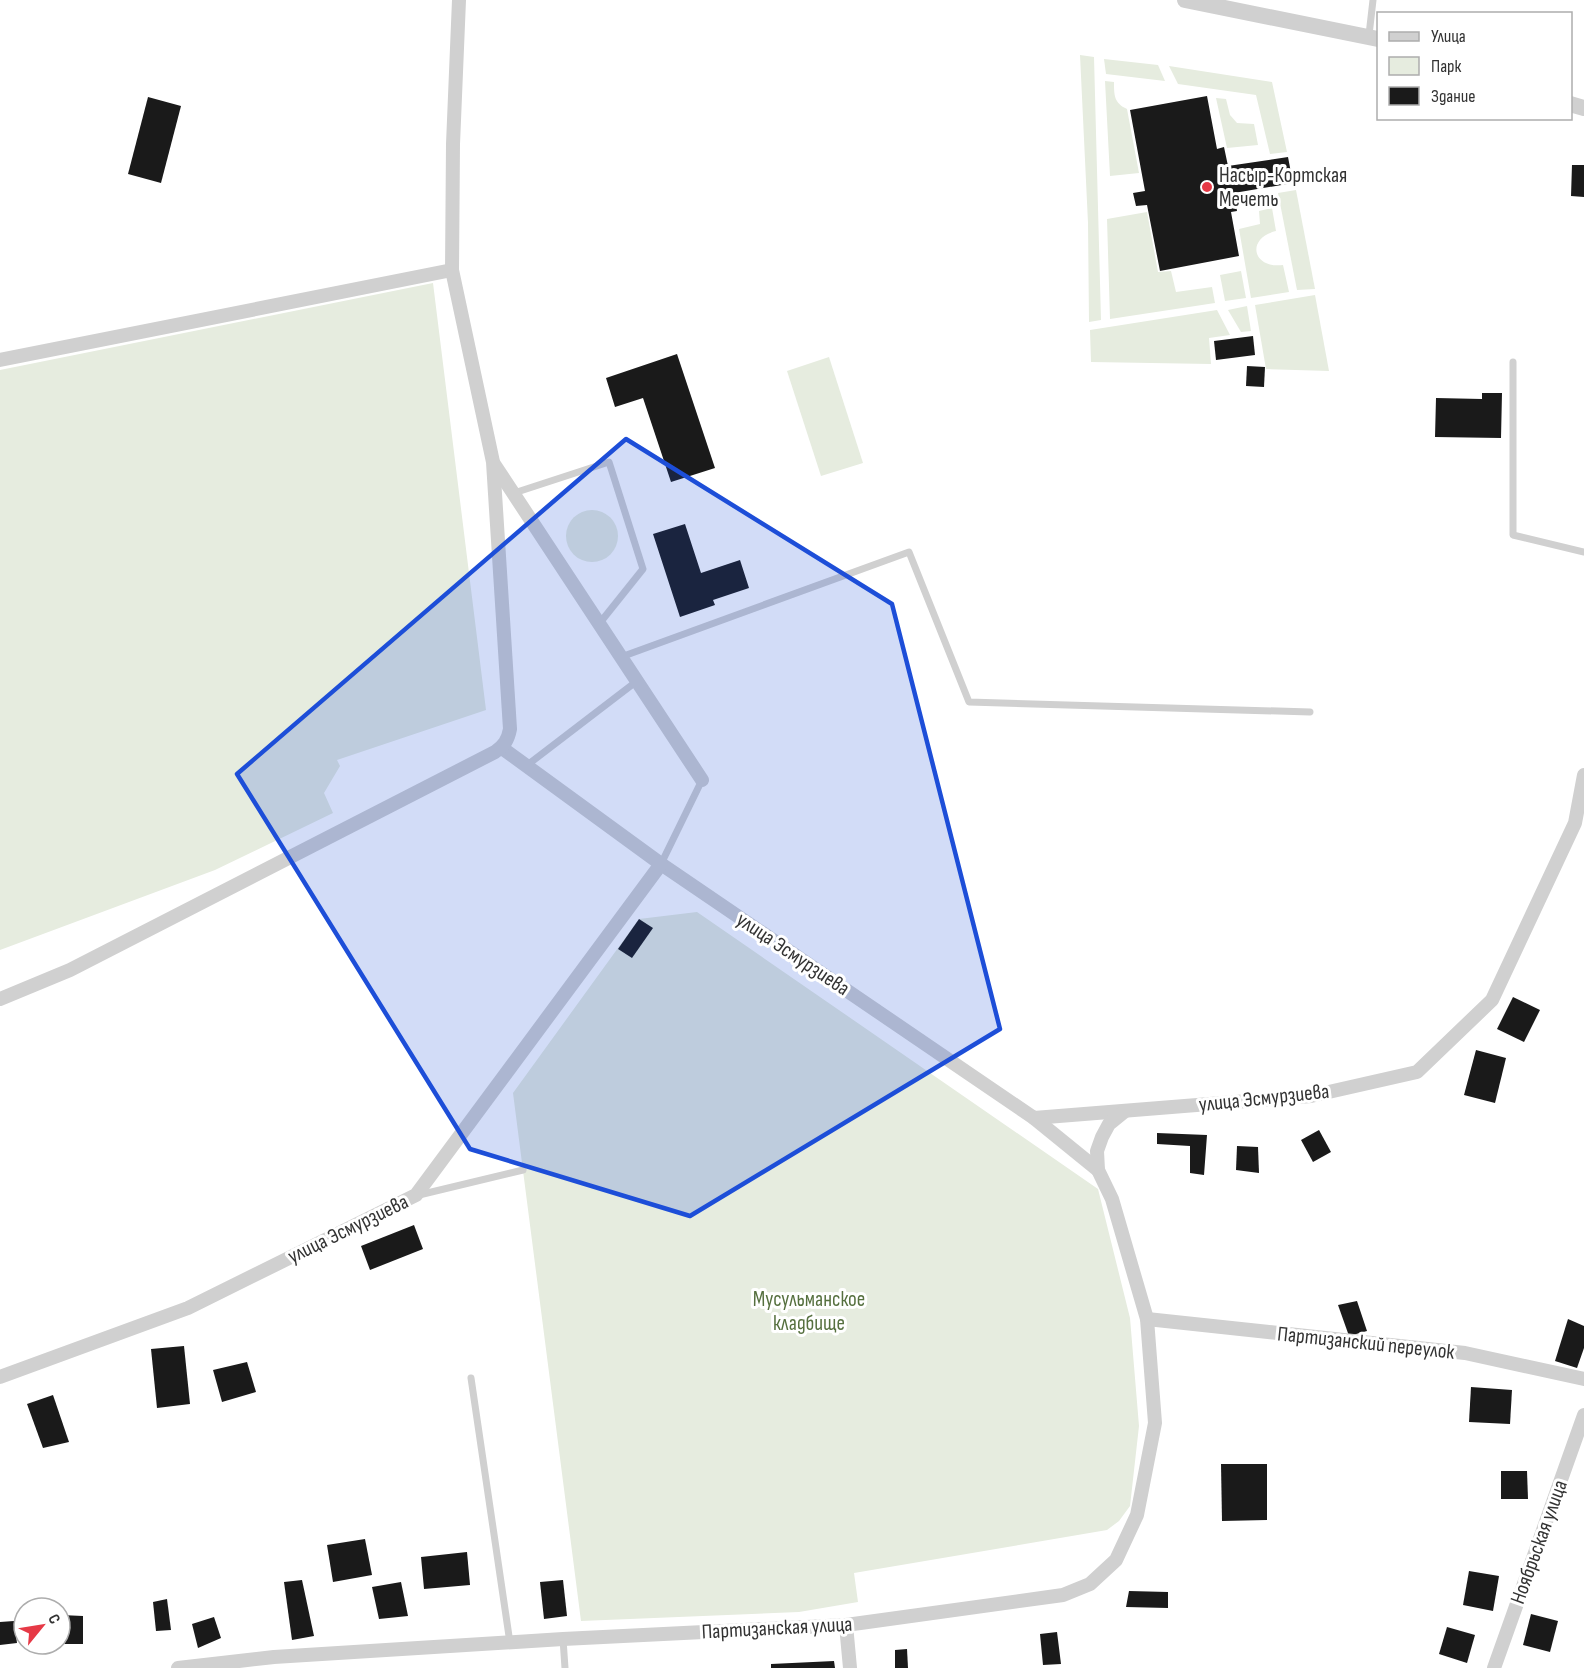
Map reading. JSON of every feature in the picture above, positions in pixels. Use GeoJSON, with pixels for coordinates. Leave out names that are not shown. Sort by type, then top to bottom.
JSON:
{"type":"FeatureCollection","features":[{"type":"Feature","properties":{"kind":"street"},"geometry":{"type":"LineString","coordinates":[[0,999],[70,970],[502,748],[508,739],[510,729],[493,462],[452,270],[453,144],[459,0]]}},
{"type":"Feature","properties":{"kind":"street"},"geometry":{"type":"LineString","coordinates":[[1185,0],[1374,37]]}},
{"type":"Feature","properties":{"kind":"street"},"geometry":{"type":"LineString","coordinates":[[0,360],[452,270]]}},
{"type":"Feature","properties":{"kind":"street"},"geometry":{"type":"LineString","coordinates":[[493,462],[702,780]]}},
{"type":"Feature","properties":{"kind":"street"},"geometry":{"type":"LineString","coordinates":[[502,748],[661,864]]}},
{"type":"Feature","properties":{"kind":"street","name":"улица Эсмурзиева"},"geometry":{"type":"LineString","coordinates":[[0,1377],[188,1308],[416,1195],[661,864],[1034,1118],[1311,1096],[1417,1072],[1492,1000],[1575,823],[1584,775]]}},
{"type":"Feature","properties":{"kind":"street"},"geometry":{"type":"LineString","coordinates":[[1098,1170],[1097,1151],[1102,1137],[1109,1124],[1125,1111]]}},
{"type":"Feature","properties":{"kind":"street"},"geometry":{"type":"LineString","coordinates":[[1034,1118],[1098,1170]]}},
{"type":"Feature","properties":{"kind":"street","name":"Партизанская улица"},"geometry":{"type":"LineString","coordinates":[[178,1668],[275,1663],[563,1639],[846,1625],[1063,1596],[1090,1584],[1116,1560],[1137,1515],[1155,1423],[1147,1319],[1112,1198],[1098,1170]]}},
{"type":"Feature","properties":{"kind":"street","name":"Партизанский переулок"},"geometry":{"type":"LineString","coordinates":[[1147,1319],[1465,1353],[1584,1379]]}},
{"type":"Feature","properties":{"kind":"street","name":"Ноябрьская улица"},"geometry":{"type":"LineString","coordinates":[[1494,1668],[1584,1415]]}},
{"type":"Feature","properties":{"kind":"street"},"geometry":{"type":"LineString","coordinates":[[846,1625],[850,1668]]}},
{"type":"Feature","properties":{"kind":"lane"},"geometry":{"type":"LineString","coordinates":[[1373,0],[1374,37]]}},
{"type":"Feature","properties":{"kind":"lane"},"geometry":{"type":"LineString","coordinates":[[1513,362],[1513,535],[1584,552]]}},
{"type":"Feature","properties":{"kind":"lane"},"geometry":{"type":"LineString","coordinates":[[514,493],[609,462],[643,569],[599,624]]}},
{"type":"Feature","properties":{"kind":"lane"},"geometry":{"type":"LineString","coordinates":[[621,657],[909,552],[969,702],[1310,712]]}},
{"type":"Feature","properties":{"kind":"lane"},"geometry":{"type":"LineString","coordinates":[[526,766],[637,681]]}},
{"type":"Feature","properties":{"kind":"lane"},"geometry":{"type":"LineString","coordinates":[[661,864],[702,780]]}},
{"type":"Feature","properties":{"kind":"lane"},"geometry":{"type":"LineString","coordinates":[[416,1195],[523,1170]]}},
{"type":"Feature","properties":{"kind":"lane"},"geometry":{"type":"LineString","coordinates":[[471,1378],[510,1643]]}},
{"type":"Feature","properties":{"kind":"lane"},"geometry":{"type":"LineString","coordinates":[[563,1639],[565,1668]]}},
{"type":"Feature","properties":{"kind":"highlighted area"},"geometry":{"type":"Polygon","coordinates":[[[626,439],[892,604],[1000,1029],[690,1216],[470,1149],[237,774],[626,439]]]}},
{"type":"Feature","properties":{"kind":"green space"},"geometry":{"type":"Polygon","coordinates":[[[1080,55],[1094,57],[1101,320],[1089,322],[1088,223],[1080,55]]]}},
{"type":"Feature","properties":{"kind":"green space"},"geometry":{"type":"Polygon","coordinates":[[[1104,59],[1158,65],[1165,81],[1106,74],[1104,59]]]}},
{"type":"Feature","properties":{"kind":"green space"},"geometry":{"type":"Polygon","coordinates":[[[1169,66],[1272,82],[1287,152],[1270,154],[1256,95],[1178,84],[1169,66]]]}},
{"type":"Feature","properties":{"kind":"green space"},"geometry":{"type":"Polygon","coordinates":[[[1105,81],[1114,82],[1116,98],[1119,104],[1127,109],[1139,173],[1110,176],[1105,81]]]}},
{"type":"Feature","properties":{"kind":"green space"},"geometry":{"type":"Polygon","coordinates":[[[1216,98],[1226,99],[1230,115],[1237,123],[1254,124],[1258,145],[1227,148],[1216,98]]]}},
{"type":"Feature","properties":{"kind":"green space"},"geometry":{"type":"Polygon","coordinates":[[[1296,190],[1315,289],[1297,290],[1278,193],[1296,190]]]}},
{"type":"Feature","properties":{"kind":"green space"},"geometry":{"type":"Polygon","coordinates":[[[1272,208],[1276,231],[1260,240],[1257,252],[1259,258],[1265,262],[1283,265],[1289,292],[1251,298],[1239,229],[1260,224],[1259,211],[1272,208]]]}},
{"type":"Feature","properties":{"kind":"green space"},"geometry":{"type":"Polygon","coordinates":[[[1147,212],[1158,272],[1171,271],[1176,292],[1212,287],[1215,303],[1110,319],[1107,219],[1147,212]]]}},
{"type":"Feature","properties":{"kind":"green space"},"geometry":{"type":"Polygon","coordinates":[[[1241,271],[1246,298],[1225,301],[1220,275],[1241,271]]]}},
{"type":"Feature","properties":{"kind":"green space"},"geometry":{"type":"Polygon","coordinates":[[[433,283],[486,710],[337,760],[340,766],[324,793],[333,813],[215,870],[0,950],[0,370],[433,283]]]}},
{"type":"Feature","properties":{"kind":"green space"},"geometry":{"type":"Polygon","coordinates":[[[1315,295],[1329,371],[1266,369],[1255,305],[1315,295]]]}},
{"type":"Feature","properties":{"kind":"green space"},"geometry":{"type":"Polygon","coordinates":[[[1247,306],[1251,331],[1241,332],[1228,310],[1247,306]]]}},
{"type":"Feature","properties":{"kind":"green space"},"geometry":{"type":"Polygon","coordinates":[[[1217,310],[1230,335],[1209,338],[1211,364],[1091,362],[1090,330],[1217,310]]]}},
{"type":"Feature","properties":{"kind":"green space"},"geometry":{"type":"Polygon","coordinates":[[[829,357],[863,463],[821,476],[787,371],[829,357]]]}},
{"type":"Feature","properties":{"kind":"green space"},"geometry":{"type":"Polygon","coordinates":[[[587,510],[597,510],[611,517],[618,536],[611,555],[597,562],[587,562],[577,558],[570,551],[566,541],[566,531],[570,521],[577,514],[587,510]]]}},
{"type":"Feature","properties":{"kind":"green space","name":"Мусульманское кладбище"},"geometry":{"type":"Polygon","coordinates":[[[697,912],[1098,1189],[1130,1318],[1139,1426],[1130,1506],[1119,1521],[1107,1530],[854,1573],[858,1602],[799,1612],[581,1621],[513,1093],[639,919],[697,912]]]}},
{"type":"Feature","properties":{"kind":"building","name":"Насыр-Кортская Мечеть"},"geometry":{"type":"Polygon","coordinates":[[[1207,96],[1217,149],[1224,147],[1228,166],[1288,157],[1293,183],[1234,193],[1237,211],[1231,212],[1239,256],[1160,271],[1147,205],[1136,206],[1133,193],[1145,191],[1130,110],[1207,96]]]}},
{"type":"Feature","properties":{"kind":"building"},"geometry":{"type":"Polygon","coordinates":[[[148,97],[181,106],[161,183],[128,174],[148,97]]]}},
{"type":"Feature","properties":{"kind":"building"},"geometry":{"type":"Polygon","coordinates":[[[1572,165],[1584,165],[1584,197],[1571,196],[1572,165]]]}},
{"type":"Feature","properties":{"kind":"building"},"geometry":{"type":"Polygon","coordinates":[[[1253,336],[1255,355],[1216,360],[1214,341],[1253,336]]]}},
{"type":"Feature","properties":{"kind":"building"},"geometry":{"type":"Polygon","coordinates":[[[677,354],[715,468],[671,482],[643,398],[615,407],[606,378],[677,354]]]}},
{"type":"Feature","properties":{"kind":"building"},"geometry":{"type":"Polygon","coordinates":[[[1247,366],[1265,367],[1264,387],[1246,386],[1247,366]]]}},
{"type":"Feature","properties":{"kind":"building"},"geometry":{"type":"Polygon","coordinates":[[[1482,393],[1502,393],[1501,438],[1435,437],[1436,398],[1482,399],[1482,393]]]}},
{"type":"Feature","properties":{"kind":"building"},"geometry":{"type":"Polygon","coordinates":[[[685,524],[701,573],[740,560],[749,588],[713,600],[715,605],[680,617],[653,534],[685,524]]]}},
{"type":"Feature","properties":{"kind":"building"},"geometry":{"type":"Polygon","coordinates":[[[639,919],[653,928],[632,958],[618,949],[639,919]]]}},
{"type":"Feature","properties":{"kind":"building"},"geometry":{"type":"Polygon","coordinates":[[[1513,997],[1540,1010],[1524,1042],[1497,1029],[1513,997]]]}},
{"type":"Feature","properties":{"kind":"building"},"geometry":{"type":"Polygon","coordinates":[[[1476,1050],[1506,1058],[1495,1103],[1464,1095],[1476,1050]]]}},
{"type":"Feature","properties":{"kind":"building"},"geometry":{"type":"Polygon","coordinates":[[[1319,1130],[1331,1152],[1313,1162],[1301,1140],[1319,1130]]]}},
{"type":"Feature","properties":{"kind":"building"},"geometry":{"type":"Polygon","coordinates":[[[1157,1133],[1207,1135],[1204,1175],[1190,1173],[1190,1146],[1157,1144],[1157,1133]]]}},
{"type":"Feature","properties":{"kind":"building"},"geometry":{"type":"Polygon","coordinates":[[[1237,1146],[1258,1147],[1259,1173],[1236,1170],[1237,1146]]]}},
{"type":"Feature","properties":{"kind":"building"},"geometry":{"type":"Polygon","coordinates":[[[414,1225],[423,1249],[370,1270],[361,1246],[414,1225]]]}},
{"type":"Feature","properties":{"kind":"building"},"geometry":{"type":"Polygon","coordinates":[[[1357,1301],[1367,1331],[1349,1336],[1338,1305],[1357,1301]]]}},
{"type":"Feature","properties":{"kind":"building"},"geometry":{"type":"Polygon","coordinates":[[[1568,1319],[1584,1326],[1584,1348],[1577,1368],[1555,1361],[1568,1319]]]}},
{"type":"Feature","properties":{"kind":"building"},"geometry":{"type":"Polygon","coordinates":[[[184,1346],[190,1404],[157,1408],[151,1349],[184,1346]]]}},
{"type":"Feature","properties":{"kind":"building"},"geometry":{"type":"Polygon","coordinates":[[[247,1362],[256,1392],[222,1402],[213,1370],[247,1362]]]}},
{"type":"Feature","properties":{"kind":"building"},"geometry":{"type":"Polygon","coordinates":[[[1471,1387],[1512,1390],[1510,1424],[1469,1422],[1471,1387]]]}},
{"type":"Feature","properties":{"kind":"building"},"geometry":{"type":"Polygon","coordinates":[[[53,1395],[69,1442],[43,1448],[27,1404],[53,1395]]]}},
{"type":"Feature","properties":{"kind":"building"},"geometry":{"type":"Polygon","coordinates":[[[1221,1464],[1267,1464],[1267,1520],[1222,1521],[1221,1464]]]}},
{"type":"Feature","properties":{"kind":"building"},"geometry":{"type":"Polygon","coordinates":[[[1501,1471],[1527,1471],[1528,1499],[1501,1499],[1501,1471]]]}},
{"type":"Feature","properties":{"kind":"building"},"geometry":{"type":"Polygon","coordinates":[[[365,1539],[372,1575],[333,1582],[327,1545],[365,1539]]]}},
{"type":"Feature","properties":{"kind":"building"},"geometry":{"type":"Polygon","coordinates":[[[467,1552],[470,1585],[424,1589],[421,1557],[467,1552]]]}},
{"type":"Feature","properties":{"kind":"building"},"geometry":{"type":"Polygon","coordinates":[[[1469,1571],[1499,1576],[1493,1611],[1463,1605],[1469,1571]]]}},
{"type":"Feature","properties":{"kind":"building"},"geometry":{"type":"Polygon","coordinates":[[[302,1580],[314,1636],[292,1640],[284,1582],[302,1580]]]}},
{"type":"Feature","properties":{"kind":"building"},"geometry":{"type":"Polygon","coordinates":[[[563,1580],[567,1616],[544,1619],[540,1582],[563,1580]]]}},
{"type":"Feature","properties":{"kind":"building"},"geometry":{"type":"Polygon","coordinates":[[[401,1582],[408,1616],[379,1619],[372,1587],[401,1582]]]}},
{"type":"Feature","properties":{"kind":"building"},"geometry":{"type":"Polygon","coordinates":[[[1129,1591],[1168,1592],[1168,1608],[1126,1607],[1129,1591]]]}},
{"type":"Feature","properties":{"kind":"building"},"geometry":{"type":"Polygon","coordinates":[[[167,1599],[171,1630],[156,1631],[153,1602],[167,1599]]]}},
{"type":"Feature","properties":{"kind":"building"},"geometry":{"type":"Polygon","coordinates":[[[1531,1614],[1558,1621],[1550,1652],[1523,1645],[1531,1614]]]}},
{"type":"Feature","properties":{"kind":"building"},"geometry":{"type":"Polygon","coordinates":[[[72,1616],[83,1616],[83,1644],[72,1644],[72,1616]]]}},
{"type":"Feature","properties":{"kind":"building"},"geometry":{"type":"Polygon","coordinates":[[[214,1617],[221,1638],[198,1648],[192,1624],[214,1617]]]}},
{"type":"Feature","properties":{"kind":"building"},"geometry":{"type":"Polygon","coordinates":[[[12,1621],[12,1644],[0,1645],[0,1622],[12,1621]]]}},
{"type":"Feature","properties":{"kind":"building"},"geometry":{"type":"Polygon","coordinates":[[[1447,1627],[1475,1635],[1467,1663],[1439,1654],[1447,1627]]]}},
{"type":"Feature","properties":{"kind":"building"},"geometry":{"type":"Polygon","coordinates":[[[1057,1632],[1061,1664],[1043,1665],[1040,1634],[1057,1632]]]}},
{"type":"Feature","properties":{"kind":"building"},"geometry":{"type":"Polygon","coordinates":[[[907,1649],[908,1668],[895,1668],[895,1650],[907,1649]]]}},
{"type":"Feature","properties":{"kind":"building"},"geometry":{"type":"Polygon","coordinates":[[[834,1661],[835,1668],[771,1668],[771,1664],[834,1661]]]}},
{"type":"Feature","properties":{"kind":"place","name":"Насыр-Кортская Мечеть"},"geometry":{"type":"Point","coordinates":[1207,187]}}]}
